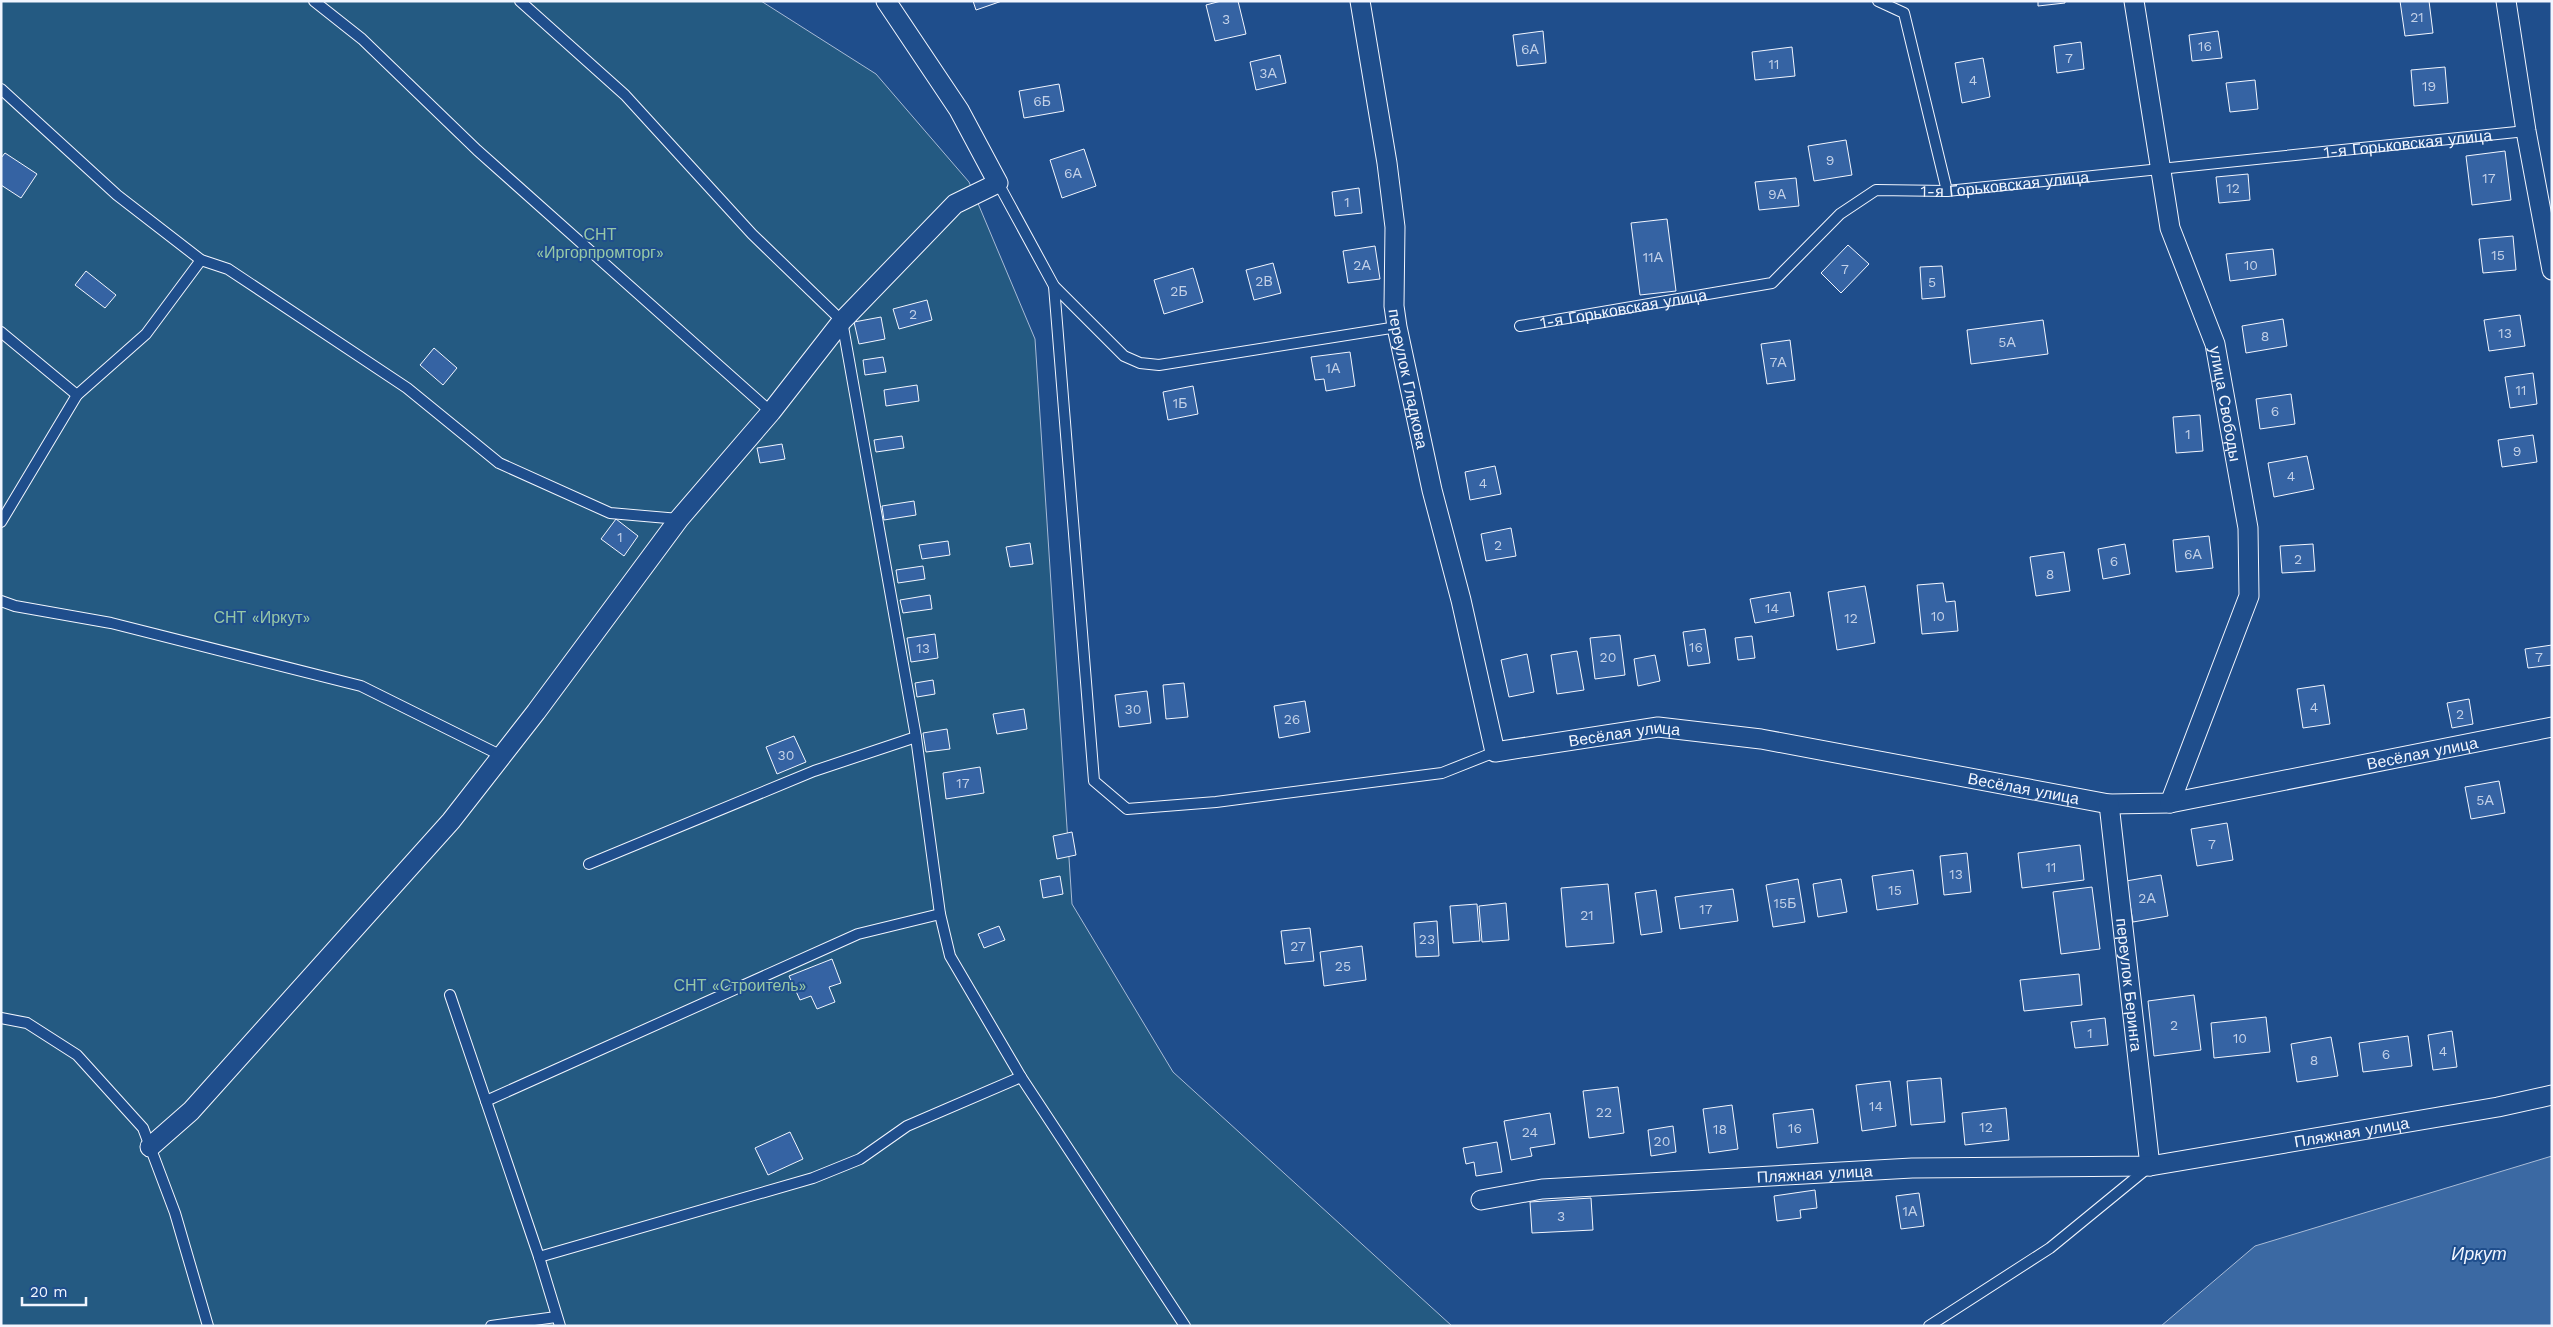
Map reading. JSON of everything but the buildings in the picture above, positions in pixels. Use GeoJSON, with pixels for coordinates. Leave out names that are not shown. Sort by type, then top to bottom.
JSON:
{"type":"FeatureCollection","features":[{"type":"Feature","properties":{"kind":"street"},"geometry":{"type":"LineString","coordinates":[[150,1147],[191,1111],[451,821],[502,756],[678,519],[771,412],[842,321],[955,204],[998,183],[959,110],[886,1]]}},
{"type":"Feature","properties":{"kind":"street","name":"переулок Гладкова"},"geometry":{"type":"LineString","coordinates":[[1360,1],[1387,163],[1395,228],[1394,306],[1397,326],[1432,490],[1461,600],[1495,752]]}},
{"type":"Feature","properties":{"kind":"street","name":"улица Свободы"},"geometry":{"type":"LineString","coordinates":[[2134,1],[2170,228],[2215,344],[2248,538],[2249,596],[2170,803]]}},
{"type":"Feature","properties":{"kind":"street"},"geometry":{"type":"LineString","coordinates":[[2506,1],[2526,131],[2552,270]]}},
{"type":"Feature","properties":{"kind":"street","name":"Весёлая улица"},"geometry":{"type":"LineString","coordinates":[[1495,752],[1658,727],[1761,739],[2109,804],[2170,803],[2552,727]]}},
{"type":"Feature","properties":{"kind":"street","name":"переулок Беринга"},"geometry":{"type":"LineString","coordinates":[[2109,804],[2150,1166]]}},
{"type":"Feature","properties":{"kind":"street","name":"Пляжная улица"},"geometry":{"type":"LineString","coordinates":[[1480,1200],[1542,1189],[1912,1168],[2150,1166],[2498,1107],[2552,1095]]}},
{"type":"Feature","properties":{"kind":"lane"},"geometry":{"type":"LineString","coordinates":[[314,1],[362,39],[477,150],[771,412]]}},
{"type":"Feature","properties":{"kind":"lane"},"geometry":{"type":"LineString","coordinates":[[520,1],[625,95],[752,234],[842,321],[916,737],[940,914],[950,956],[1021,1077],[1185,1326]]}},
{"type":"Feature","properties":{"kind":"lane"},"geometry":{"type":"LineString","coordinates":[[1878,1],[1904,13],[1946,191]]}},
{"type":"Feature","properties":{"kind":"lane"},"geometry":{"type":"LineString","coordinates":[[1,89],[117,195],[201,260],[228,269],[407,388],[499,463],[610,513],[678,519]]}},
{"type":"Feature","properties":{"kind":"lane","name":"1-я Горьковская улица"},"geometry":{"type":"LineString","coordinates":[[1520,326],[1772,283],[1840,214],[1876,190],[1946,191],[2526,131]]}},
{"type":"Feature","properties":{"kind":"lane"},"geometry":{"type":"LineString","coordinates":[[998,183],[1054,286],[1124,356],[1140,364],[1159,365],[1397,326]]}},
{"type":"Feature","properties":{"kind":"lane"},"geometry":{"type":"LineString","coordinates":[[1,522],[77,395],[146,334],[201,260]]}},
{"type":"Feature","properties":{"kind":"lane"},"geometry":{"type":"LineString","coordinates":[[1054,286],[1094,781],[1127,809],[1216,802],[1442,773],[1495,752]]}},
{"type":"Feature","properties":{"kind":"lane"},"geometry":{"type":"LineString","coordinates":[[1,332],[77,395]]}},
{"type":"Feature","properties":{"kind":"lane"},"geometry":{"type":"LineString","coordinates":[[1,601],[15,606],[111,623],[361,686],[502,756]]}},
{"type":"Feature","properties":{"kind":"lane"},"geometry":{"type":"LineString","coordinates":[[590,864],[814,771],[916,737]]}},
{"type":"Feature","properties":{"kind":"lane"},"geometry":{"type":"LineString","coordinates":[[486,1101],[858,934],[940,914]]}},
{"type":"Feature","properties":{"kind":"lane"},"geometry":{"type":"LineString","coordinates":[[450,995],[539,1257],[558,1321],[491,1326]]}},
{"type":"Feature","properties":{"kind":"lane"},"geometry":{"type":"LineString","coordinates":[[1,1018],[27,1023],[76,1055],[143,1128],[175,1213],[208,1326]]}},
{"type":"Feature","properties":{"kind":"lane"},"geometry":{"type":"LineString","coordinates":[[539,1257],[813,1178],[860,1158],[907,1126],[1021,1077]]}},
{"type":"Feature","properties":{"kind":"lane","name":"Пляжная улица"},"geometry":{"type":"LineString","coordinates":[[1929,1326],[2050,1248],[2150,1166]]}},
{"type":"Feature","properties":{"kind":"green space"},"geometry":{"type":"Polygon","coordinates":[[[1,1],[761,1],[876,74],[969,182],[1035,339],[1072,904],[1173,1072],[1452,1326],[1,1326],[1,1]]]}},
{"type":"Feature","properties":{"kind":"water","name":"Иркут"},"geometry":{"type":"Polygon","coordinates":[[[2552,1156],[2552,1326],[2161,1326],[2255,1246],[2552,1156]]]}},
{"type":"Feature","properties":{"kind":"park label","name":"СНТ «Иргорпромторг»"},"geometry":{"type":"Point","coordinates":[600,243]}},
{"type":"Feature","properties":{"kind":"park label","name":"СНТ «Иркут»"},"geometry":{"type":"Point","coordinates":[262,617]}},
{"type":"Feature","properties":{"kind":"park label","name":"СНТ «Строитель»"},"geometry":{"type":"Point","coordinates":[740,985]}}]}
